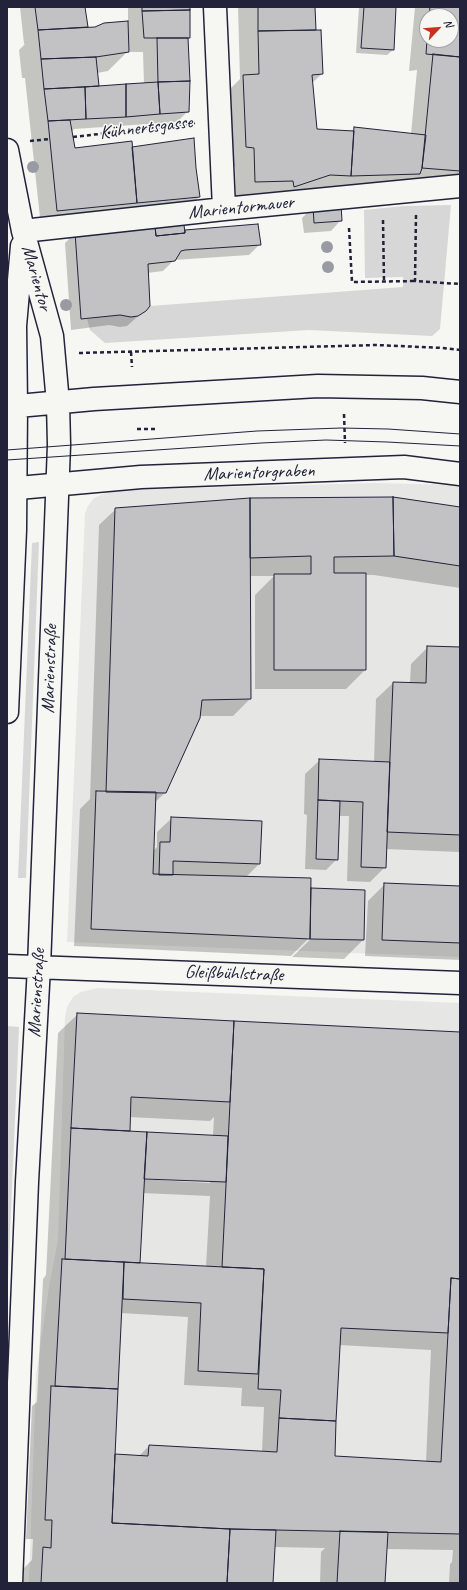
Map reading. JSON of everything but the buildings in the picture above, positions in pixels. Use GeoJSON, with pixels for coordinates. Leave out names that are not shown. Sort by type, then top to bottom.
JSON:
{"type":"FeatureCollection","features":[{"type":"Feature","properties":{"kind":"main road","name":"Kühnertsgasse"},"geometry":{"type":"LineString","coordinates":[[215,7],[224,209]]}},
{"type":"Feature","properties":{"kind":"main road"},"geometry":{"type":"LineString","coordinates":[[7,150],[23,231]]}},
{"type":"Feature","properties":{"kind":"main road","name":"Marientormauer"},"geometry":{"type":"LineString","coordinates":[[23,231],[224,209],[460,186]]}},
{"type":"Feature","properties":{"kind":"main road","name":"Marientor"},"geometry":{"type":"LineString","coordinates":[[23,231],[52,336],[58,403]]}},
{"type":"Feature","properties":{"kind":"main road","name":"Marientor"},"geometry":{"type":"LineString","coordinates":[[12,407],[15,326],[23,231]]}},
{"type":"Feature","properties":{"kind":"main road"},"geometry":{"type":"LineString","coordinates":[[7,712],[15,530],[11,488],[12,407],[318,386],[415,388],[460,392]]}},
{"type":"Feature","properties":{"kind":"main road","name":"Marienstraße"},"geometry":{"type":"LineString","coordinates":[[11,1583],[28,1161],[39,967],[58,485],[58,403]]}},
{"type":"Feature","properties":{"kind":"main road","name":"Marientorgraben"},"geometry":{"type":"LineString","coordinates":[[11,488],[141,477],[404,467],[460,474]]}},
{"type":"Feature","properties":{"kind":"main road","name":"Gleißbühlstraße"},"geometry":{"type":"LineString","coordinates":[[7,966],[460,983]]}},
{"type":"Feature","properties":{"kind":"path","name":"Kühnertsgasse"},"geometry":{"type":"LineString","coordinates":[[73,137],[220,120]]}},
{"type":"Feature","properties":{"kind":"path"},"geometry":{"type":"LineString","coordinates":[[415,280],[416,191]]}},
{"type":"Feature","properties":{"kind":"path"},"geometry":{"type":"LineString","coordinates":[[383,216],[384,281]]}},
{"type":"Feature","properties":{"kind":"path"},"geometry":{"type":"LineString","coordinates":[[349,228],[352,282],[415,280],[460,284]]}},
{"type":"Feature","properties":{"kind":"path"},"geometry":{"type":"LineString","coordinates":[[75,353],[377,345],[460,350]]}},
{"type":"Feature","properties":{"kind":"path"},"geometry":{"type":"LineString","coordinates":[[131,352],[132,367]]}},
{"type":"Feature","properties":{"kind":"path"},"geometry":{"type":"LineString","coordinates":[[137,430],[157,428]]}},
{"type":"Feature","properties":{"kind":"shaded area"},"geometry":{"type":"Polygon","coordinates":[[[451,205],[440,329],[432,336],[309,330],[105,343],[90,330],[87,319],[120,315],[131,317],[138,316],[146,311],[150,306],[403,287],[403,277],[365,278],[364,210],[404,206],[451,205]]]}},
{"type":"Feature","properties":{"kind":"shaded area"},"geometry":{"type":"Polygon","coordinates":[[[375,483],[460,485],[460,957],[67,942],[85,513],[88,506],[94,498],[117,490],[375,483]]]}},
{"type":"Feature","properties":{"kind":"shaded area"},"geometry":{"type":"Polygon","coordinates":[[[39,542],[26,878],[18,878],[32,543],[39,542]]]}},
{"type":"Feature","properties":{"kind":"shaded area"},"geometry":{"type":"Polygon","coordinates":[[[97,988],[460,1003],[460,1583],[29,1583],[36,1375],[49,1287],[58,1240],[65,1017],[67,1007],[73,997],[81,992],[97,988]]]}},
{"type":"Feature","properties":{"kind":"shaded area"},"geometry":{"type":"Polygon","coordinates":[[[7,1026],[19,1027],[7,1302],[7,1026]]]}},
{"type":"Feature","properties":{"kind":"tram line"},"geometry":{"type":"LineString","coordinates":[[7,450],[257,431],[341,428],[388,429],[460,434]]}},
{"type":"Feature","properties":{"kind":"tram line"},"geometry":{"type":"LineString","coordinates":[[7,460],[326,440],[460,446]]}}]}
